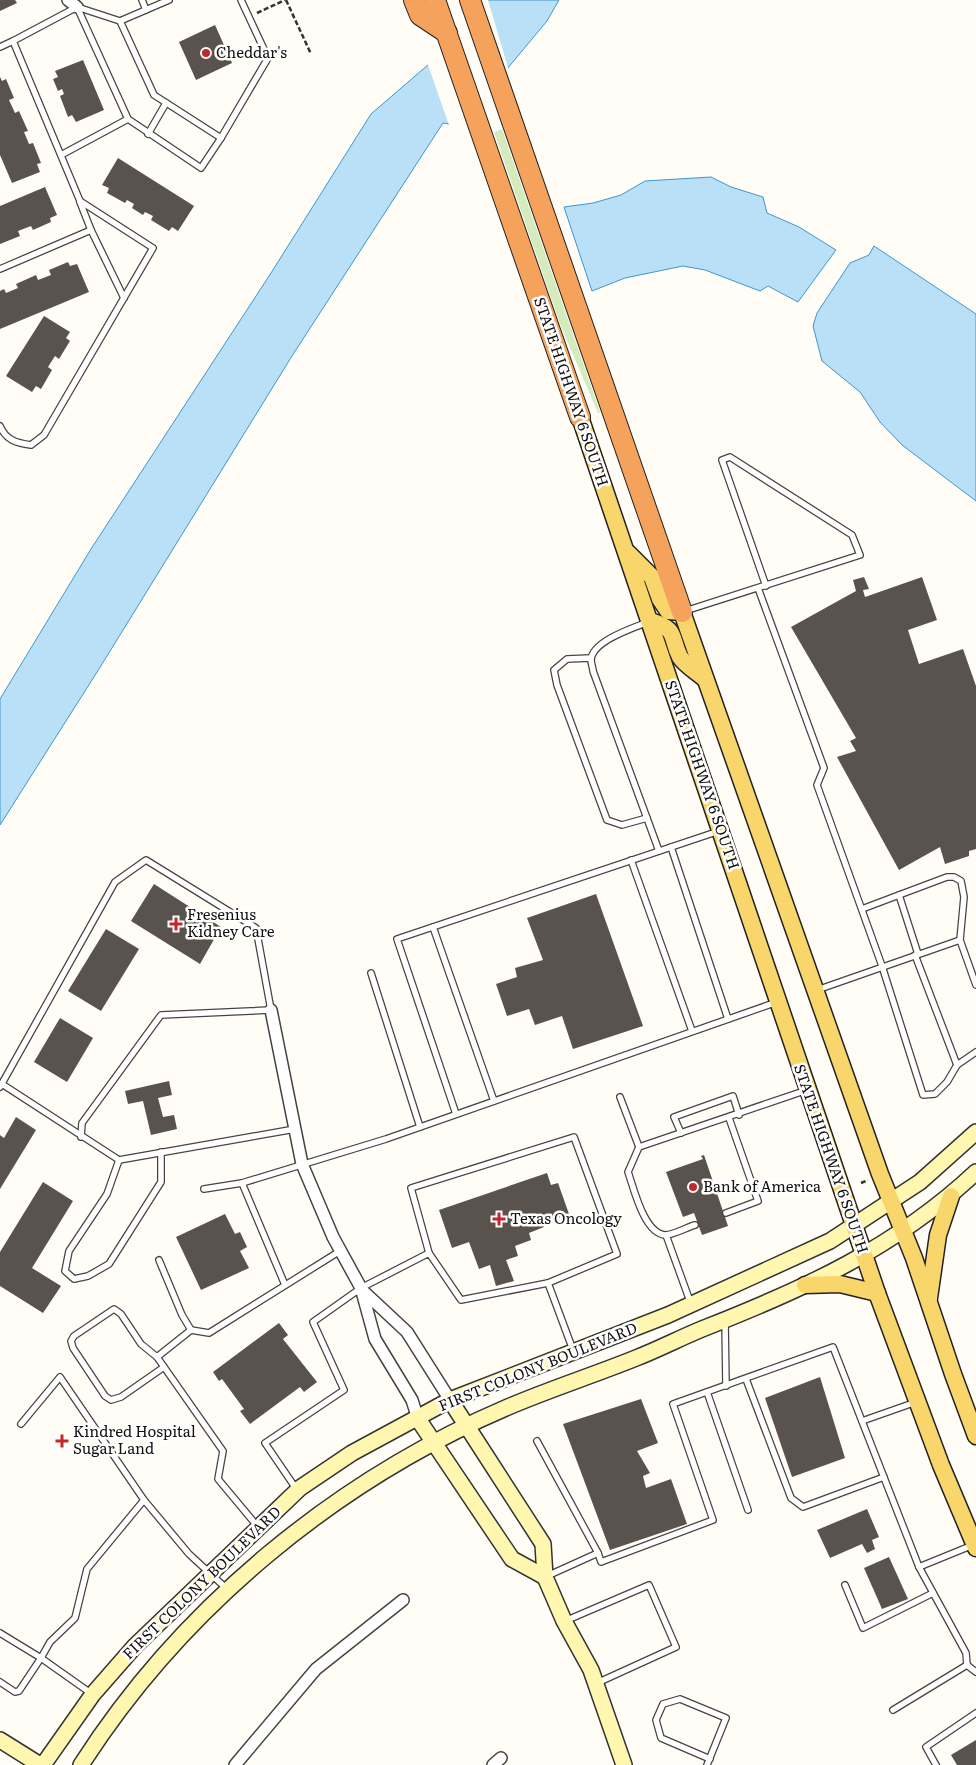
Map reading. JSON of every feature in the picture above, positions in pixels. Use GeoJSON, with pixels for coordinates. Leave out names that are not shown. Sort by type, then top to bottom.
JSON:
{"type":"FeatureCollection","features":[{"type":"Feature","properties":{"kind":"highway"},"geometry":{"type":"LineString","coordinates":[[414,0],[420,15],[447,33]]}},
{"type":"Feature","properties":{"kind":"highway","name":"STATE HIGHWAY 6 SOUTH"},"geometry":{"type":"LineString","coordinates":[[435,0],[580,417]]}},
{"type":"Feature","properties":{"kind":"highway"},"geometry":{"type":"LineString","coordinates":[[470,0],[682,612]]}},
{"type":"Feature","properties":{"kind":"main road","name":"STATE HIGHWAY 6 SOUTH"},"geometry":{"type":"LineString","coordinates":[[580,417],[877,1293],[916,1402],[976,1545]]}},
{"type":"Feature","properties":{"kind":"main road"},"geometry":{"type":"LineString","coordinates":[[625,549],[652,577],[660,599],[668,611],[682,612],[891,1201],[928,1300],[952,1374],[976,1436]]}},
{"type":"Feature","properties":{"kind":"main road"},"geometry":{"type":"LineString","coordinates":[[650,621],[666,626],[673,634],[681,658],[705,680]]}},
{"type":"Feature","properties":{"kind":"main road","name":"FIRST COLONY BOULEVARD"},"geometry":{"type":"LineString","coordinates":[[42,1765],[93,1694],[135,1646],[298,1490],[352,1453],[450,1400],[691,1304],[830,1241],[928,1176],[976,1132]]}},
{"type":"Feature","properties":{"kind":"main road","name":"FIRST COLONY BOULEVARD"},"geometry":{"type":"LineString","coordinates":[[81,1765],[117,1712],[144,1679],[228,1591],[259,1562],[375,1475],[467,1426],[511,1406],[639,1357],[725,1321],[865,1256],[950,1196],[976,1172]]}},
{"type":"Feature","properties":{"kind":"main road"},"geometry":{"type":"LineString","coordinates":[[928,1300],[938,1235],[950,1196]]}},
{"type":"Feature","properties":{"kind":"main road"},"geometry":{"type":"LineString","coordinates":[[805,1285],[840,1284],[877,1293]]}},
{"type":"Feature","properties":{"kind":"main road"},"geometry":{"type":"LineString","coordinates":[[450,1400],[543,1544],[545,1577],[564,1621],[591,1670],[624,1765]]}},
{"type":"Feature","properties":{"kind":"main road"},"geometry":{"type":"LineString","coordinates":[[418,1419],[512,1560],[545,1577]]}},
{"type":"Feature","properties":{"kind":"main road"},"geometry":{"type":"LineString","coordinates":[[0,1740],[42,1765]]}},
{"type":"Feature","properties":{"kind":"street"},"geometry":{"type":"LineString","coordinates":[[271,1010],[302,1164],[340,1250],[361,1288],[375,1339],[412,1400],[418,1419]]}},
{"type":"Feature","properties":{"kind":"street"},"geometry":{"type":"LineString","coordinates":[[361,1288],[407,1332],[450,1400]]}},
{"type":"Feature","properties":{"kind":"street"},"geometry":{"type":"LineString","coordinates":[[235,1765],[316,1669],[403,1600]]}},
{"type":"Feature","properties":{"kind":"lane"},"geometry":{"type":"LineString","coordinates":[[142,0],[146,10]]}},
{"type":"Feature","properties":{"kind":"lane"},"geometry":{"type":"LineString","coordinates":[[120,22],[170,0]]}},
{"type":"Feature","properties":{"kind":"lane"},"geometry":{"type":"LineString","coordinates":[[72,3],[128,119],[201,168],[268,58],[241,0]]}},
{"type":"Feature","properties":{"kind":"lane"},"geometry":{"type":"LineString","coordinates":[[72,3],[120,22],[151,90],[166,103],[221,138]]}},
{"type":"Feature","properties":{"kind":"lane"},"geometry":{"type":"LineString","coordinates":[[0,47],[13,42],[72,3]]}},
{"type":"Feature","properties":{"kind":"lane"},"geometry":{"type":"LineString","coordinates":[[13,42],[91,230],[124,298]]}},
{"type":"Feature","properties":{"kind":"lane"},"geometry":{"type":"LineString","coordinates":[[148,134],[166,103]]}},
{"type":"Feature","properties":{"kind":"lane"},"geometry":{"type":"LineString","coordinates":[[61,156],[128,119]]}},
{"type":"Feature","properties":{"kind":"lane"},"geometry":{"type":"LineString","coordinates":[[0,426],[4,435],[17,444],[31,445],[44,435],[153,248],[80,201]]}},
{"type":"Feature","properties":{"kind":"lane"},"geometry":{"type":"LineString","coordinates":[[0,268],[91,230]]}},
{"type":"Feature","properties":{"kind":"lane"},"geometry":{"type":"LineString","coordinates":[[682,612],[766,586],[860,554],[852,535],[730,457],[722,460],[766,586]]}},
{"type":"Feature","properties":{"kind":"lane"},"geometry":{"type":"LineString","coordinates":[[758,588],[824,768],[817,786],[882,966],[923,1095],[935,1094],[947,1082],[956,1065],[976,1052]]}},
{"type":"Feature","properties":{"kind":"lane"},"geometry":{"type":"LineString","coordinates":[[650,621],[608,640],[597,648],[591,658],[593,671],[659,851]]}},
{"type":"Feature","properties":{"kind":"lane"},"geometry":{"type":"LineString","coordinates":[[591,658],[567,659],[554,670],[557,685],[607,820],[622,826],[648,818]]}},
{"type":"Feature","properties":{"kind":"lane"},"geometry":{"type":"LineString","coordinates":[[456,1114],[397,939],[721,830]]}},
{"type":"Feature","properties":{"kind":"lane"},"geometry":{"type":"LineString","coordinates":[[671,847],[728,1018]]}},
{"type":"Feature","properties":{"kind":"lane"},"geometry":{"type":"LineString","coordinates":[[81,1137],[82,1123],[161,1015],[271,1010],[256,928],[146,860],[115,882],[1,1086],[81,1137],[118,1160],[295,1128]]}},
{"type":"Feature","properties":{"kind":"lane"},"geometry":{"type":"LineString","coordinates":[[631,860],[692,1031]]}},
{"type":"Feature","properties":{"kind":"lane"},"geometry":{"type":"LineString","coordinates":[[862,909],[947,877],[954,877],[961,881],[964,897],[960,940],[976,985]]}},
{"type":"Feature","properties":{"kind":"lane"},"geometry":{"type":"LineString","coordinates":[[899,895],[917,955],[956,1065]]}},
{"type":"Feature","properties":{"kind":"lane"},"geometry":{"type":"LineString","coordinates":[[433,927],[494,1101]]}},
{"type":"Feature","properties":{"kind":"lane"},"geometry":{"type":"LineString","coordinates":[[817,990],[960,940]]}},
{"type":"Feature","properties":{"kind":"lane"},"geometry":{"type":"LineString","coordinates":[[971,970],[976,962]]}},
{"type":"Feature","properties":{"kind":"lane"},"geometry":{"type":"LineString","coordinates":[[370,973],[420,1127]]}},
{"type":"Feature","properties":{"kind":"lane"},"geometry":{"type":"LineString","coordinates":[[204,1189],[242,1183],[420,1127],[777,1002]]}},
{"type":"Feature","properties":{"kind":"lane"},"geometry":{"type":"LineString","coordinates":[[639,1147],[807,1090]]}},
{"type":"Feature","properties":{"kind":"lane"},"geometry":{"type":"LineString","coordinates":[[681,1133],[674,1117],[733,1096],[739,1114]]}},
{"type":"Feature","properties":{"kind":"lane"},"geometry":{"type":"LineString","coordinates":[[620,1097],[639,1147],[628,1172],[646,1222],[654,1231],[666,1235],[695,1224]]}},
{"type":"Feature","properties":{"kind":"lane"},"geometry":{"type":"LineString","coordinates":[[726,1214],[758,1201],[729,1118]]}},
{"type":"Feature","properties":{"kind":"lane"},"geometry":{"type":"LineString","coordinates":[[574,1137],[617,1254],[548,1283],[461,1300],[430,1253],[411,1188],[574,1137]]}},
{"type":"Feature","properties":{"kind":"lane"},"geometry":{"type":"LineString","coordinates":[[118,1160],[107,1194],[69,1251],[65,1271],[74,1279],[88,1276],[109,1264],[161,1182],[161,1152]]}},
{"type":"Feature","properties":{"kind":"lane"},"geometry":{"type":"LineString","coordinates":[[242,1183],[285,1285]]}},
{"type":"Feature","properties":{"kind":"lane"},"geometry":{"type":"LineString","coordinates":[[666,1235],[691,1304]]}},
{"type":"Feature","properties":{"kind":"lane"},"geometry":{"type":"LineString","coordinates":[[157,1357],[191,1330],[209,1333],[340,1250]]}},
{"type":"Feature","properties":{"kind":"lane"},"geometry":{"type":"LineString","coordinates":[[298,1490],[265,1443],[344,1390],[313,1322],[361,1288],[430,1253]]}},
{"type":"Feature","properties":{"kind":"lane"},"geometry":{"type":"LineString","coordinates":[[159,1260],[182,1315],[191,1330]]}},
{"type":"Feature","properties":{"kind":"lane"},"geometry":{"type":"LineString","coordinates":[[548,1283],[574,1352]]}},
{"type":"Feature","properties":{"kind":"lane"},"geometry":{"type":"LineString","coordinates":[[164,1367],[121,1396],[111,1400],[105,1396],[72,1348],[71,1341],[74,1336],[114,1309],[121,1314],[141,1344],[157,1357],[223,1451],[218,1479],[258,1527]]}},
{"type":"Feature","properties":{"kind":"lane"},"geometry":{"type":"LineString","coordinates":[[725,1321],[726,1386]]}},
{"type":"Feature","properties":{"kind":"lane"},"geometry":{"type":"LineString","coordinates":[[537,1441],[598,1553],[601,1562],[712,1520],[673,1404],[833,1347],[919,1567],[966,1653],[967,1665],[976,1672]]}},
{"type":"Feature","properties":{"kind":"lane"},"geometry":{"type":"LineString","coordinates":[[21,1424],[60,1378],[144,1500],[189,1554],[228,1591]]}},
{"type":"Feature","properties":{"kind":"lane"},"geometry":{"type":"LineString","coordinates":[[746,1379],[791,1498],[803,1507],[884,1477]]}},
{"type":"Feature","properties":{"kind":"lane"},"geometry":{"type":"LineString","coordinates":[[706,1392],[748,1510]]}},
{"type":"Feature","properties":{"kind":"lane"},"geometry":{"type":"LineString","coordinates":[[862,1421],[916,1402]]}},
{"type":"Feature","properties":{"kind":"lane"},"geometry":{"type":"LineString","coordinates":[[0,1682],[15,1692],[20,1691],[50,1642],[75,1618],[86,1569],[144,1500]]}},
{"type":"Feature","properties":{"kind":"lane"},"geometry":{"type":"LineString","coordinates":[[919,1567],[976,1545]]}},
{"type":"Feature","properties":{"kind":"lane"},"geometry":{"type":"LineString","coordinates":[[545,1577],[598,1553]]}},
{"type":"Feature","properties":{"kind":"lane"},"geometry":{"type":"LineString","coordinates":[[564,1621],[649,1585],[676,1647],[596,1684]]}},
{"type":"Feature","properties":{"kind":"lane"},"geometry":{"type":"LineString","coordinates":[[845,1585],[863,1628],[933,1593]]}},
{"type":"Feature","properties":{"kind":"lane"},"geometry":{"type":"LineString","coordinates":[[0,1633],[41,1658],[93,1694]]}},
{"type":"Feature","properties":{"kind":"lane"},"geometry":{"type":"LineString","coordinates":[[893,1710],[967,1665]]}},
{"type":"Feature","properties":{"kind":"lane"},"geometry":{"type":"LineString","coordinates":[[680,1699],[726,1718],[708,1762],[661,1738],[656,1720],[663,1704],[680,1699]]}},
{"type":"Feature","properties":{"kind":"lane"},"geometry":{"type":"LineString","coordinates":[[936,1765],[926,1747],[976,1713]]}},
{"type":"Feature","properties":{"kind":"path"},"geometry":{"type":"LineString","coordinates":[[249,16],[285,0],[311,54]]}},
{"type":"Feature","properties":{"kind":"path"},"geometry":{"type":"LineString","coordinates":[[861,1183],[868,1180]]}},
{"type":"Feature","properties":{"kind":"green space"},"geometry":{"type":"Polygon","coordinates":[[[502,129],[600,412],[598,413],[560,324],[494,132],[502,129]]]}},
{"type":"Feature","properties":{"kind":"water"},"geometry":{"type":"Polygon","coordinates":[[[471,0],[559,0],[547,21],[462,123],[454,125],[443,123],[292,356],[99,669],[0,825],[0,699],[91,549],[271,273],[371,114],[429,64],[471,0]]]}},
{"type":"Feature","properties":{"kind":"water"},"geometry":{"type":"Polygon","coordinates":[[[711,177],[731,187],[763,197],[767,213],[799,227],[836,250],[798,302],[768,286],[760,291],[705,270],[683,266],[625,278],[592,291],[564,207],[593,203],[621,195],[645,181],[711,177]]]}},
{"type":"Feature","properties":{"kind":"water"},"geometry":{"type":"Polygon","coordinates":[[[874,246],[976,314],[976,501],[902,445],[880,422],[860,392],[822,361],[813,326],[817,313],[850,263],[869,255],[874,246]]]}},
{"type":"Feature","properties":{"kind":"pier"},"geometry":{"type":"Polygon","coordinates":[[[468,0],[488,0],[509,71],[463,124],[450,128],[427,62],[468,0]]]}},
{"type":"Feature","properties":{"kind":"building"},"geometry":{"type":"Polygon","coordinates":[[[0,0],[15,0],[17,3],[0,11],[0,0]]]}},
{"type":"Feature","properties":{"kind":"building","name":"Cheddar's"},"geometry":{"type":"Polygon","coordinates":[[[215,25],[232,63],[196,80],[179,42],[215,25]]]}},
{"type":"Feature","properties":{"kind":"building"},"geometry":{"type":"Polygon","coordinates":[[[83,60],[104,110],[76,122],[72,115],[68,117],[60,96],[64,94],[62,89],[58,91],[53,79],[58,77],[55,71],[83,60]]]}},
{"type":"Feature","properties":{"kind":"building"},"geometry":{"type":"Polygon","coordinates":[[[0,77],[2,81],[6,79],[14,98],[9,100],[15,113],[19,111],[28,131],[24,132],[29,144],[33,143],[41,163],[37,164],[40,172],[12,183],[0,155],[0,77]]]}},
{"type":"Feature","properties":{"kind":"building"},"geometry":{"type":"Polygon","coordinates":[[[118,158],[194,206],[178,231],[172,227],[169,231],[151,220],[153,216],[145,212],[143,215],[132,208],[134,204],[127,200],[125,203],[107,193],[109,188],[102,185],[118,158]]]}},
{"type":"Feature","properties":{"kind":"building"},"geometry":{"type":"Polygon","coordinates":[[[45,187],[57,215],[50,218],[51,222],[33,230],[31,226],[18,231],[20,236],[0,244],[0,206],[45,187]]]}},
{"type":"Feature","properties":{"kind":"building"},"geometry":{"type":"Polygon","coordinates":[[[68,262],[70,266],[77,264],[89,292],[0,329],[0,291],[4,289],[6,293],[18,288],[16,284],[36,275],[38,280],[51,275],[49,270],[68,262]]]}},
{"type":"Feature","properties":{"kind":"building"},"geometry":{"type":"Polygon","coordinates":[[[44,316],[70,332],[66,338],[70,341],[59,359],[55,356],[48,367],[52,370],[41,389],[36,386],[32,392],[6,376],[44,316]]]}},
{"type":"Feature","properties":{"kind":"building"},"geometry":{"type":"Polygon","coordinates":[[[864,577],[869,589],[863,590],[865,597],[922,577],[937,620],[908,630],[919,664],[963,649],[976,686],[976,849],[969,851],[969,856],[945,864],[940,847],[899,870],[837,757],[856,751],[850,741],[856,738],[791,627],[856,591],[853,580],[864,577]]]}},
{"type":"Feature","properties":{"kind":"building","name":"Fresenius Kidney Care"},"geometry":{"type":"Polygon","coordinates":[[[154,884],[221,927],[200,964],[131,921],[154,884]]]}},
{"type":"Feature","properties":{"kind":"building"},"geometry":{"type":"Polygon","coordinates":[[[596,894],[643,1026],[573,1049],[562,1016],[535,1025],[529,1009],[507,1016],[496,984],[517,977],[515,968],[543,960],[527,918],[596,894]]]}},
{"type":"Feature","properties":{"kind":"building"},"geometry":{"type":"Polygon","coordinates":[[[106,929],[139,949],[101,1011],[68,991],[106,929]]]}},
{"type":"Feature","properties":{"kind":"building"},"geometry":{"type":"Polygon","coordinates":[[[60,1018],[93,1038],[67,1082],[34,1062],[60,1018]]]}},
{"type":"Feature","properties":{"kind":"building"},"geometry":{"type":"Polygon","coordinates":[[[169,1081],[172,1095],[158,1098],[163,1117],[174,1115],[177,1129],[151,1135],[143,1101],[128,1104],[125,1091],[169,1081]]]}},
{"type":"Feature","properties":{"kind":"building"},"geometry":{"type":"Polygon","coordinates":[[[16,1117],[36,1130],[0,1189],[0,1135],[4,1138],[16,1117]]]}},
{"type":"Feature","properties":{"kind":"building","name":"Bank of America"},"geometry":{"type":"Polygon","coordinates":[[[704,1155],[728,1226],[702,1235],[694,1213],[683,1217],[666,1172],[703,1159],[701,1156],[704,1155]]]}},
{"type":"Feature","properties":{"kind":"building","name":"Texas Oncology"},"geometry":{"type":"Polygon","coordinates":[[[547,1173],[551,1185],[558,1183],[569,1214],[543,1223],[544,1227],[529,1233],[531,1240],[515,1246],[518,1256],[506,1260],[514,1281],[496,1286],[490,1265],[479,1269],[469,1242],[452,1248],[439,1210],[547,1173]]]}},
{"type":"Feature","properties":{"kind":"building"},"geometry":{"type":"Polygon","coordinates":[[[43,1182],[73,1201],[32,1268],[61,1286],[43,1313],[0,1286],[0,1252],[43,1182]]]}},
{"type":"Feature","properties":{"kind":"building"},"geometry":{"type":"Polygon","coordinates":[[[225,1214],[235,1234],[240,1232],[247,1247],[240,1251],[249,1268],[201,1290],[176,1237],[225,1214]]]}},
{"type":"Feature","properties":{"kind":"building"},"geometry":{"type":"Polygon","coordinates":[[[279,1323],[288,1335],[283,1339],[317,1382],[304,1392],[300,1387],[250,1424],[240,1411],[244,1409],[222,1379],[219,1381],[213,1372],[279,1323]]]}},
{"type":"Feature","properties":{"kind":"building"},"geometry":{"type":"Polygon","coordinates":[[[820,1377],[845,1458],[792,1477],[765,1398],[820,1377]]]}},
{"type":"Feature","properties":{"kind":"building"},"geometry":{"type":"Polygon","coordinates":[[[641,1399],[658,1443],[637,1451],[650,1473],[643,1476],[646,1488],[671,1479],[687,1524],[610,1550],[563,1424],[641,1399]]]}},
{"type":"Feature","properties":{"kind":"building"},"geometry":{"type":"Polygon","coordinates":[[[867,1509],[879,1537],[872,1540],[875,1549],[867,1553],[862,1544],[830,1558],[817,1530],[867,1509]]]}},
{"type":"Feature","properties":{"kind":"building"},"geometry":{"type":"Polygon","coordinates":[[[889,1557],[908,1599],[882,1609],[864,1568],[889,1557]]]}},
{"type":"Feature","properties":{"kind":"building"},"geometry":{"type":"Polygon","coordinates":[[[976,1740],[976,1765],[957,1765],[951,1755],[976,1740]]]}},
{"type":"Feature","properties":{"kind":"place","name":"Cheddar's"},"geometry":{"type":"Point","coordinates":[206,53]}},
{"type":"Feature","properties":{"kind":"place","name":"Fresenius Kidney Care"},"geometry":{"type":"Point","coordinates":[176,924]}},
{"type":"Feature","properties":{"kind":"place","name":"Bank of America"},"geometry":{"type":"Point","coordinates":[693,1187]}},
{"type":"Feature","properties":{"kind":"place","name":"Texas Oncology"},"geometry":{"type":"Point","coordinates":[499,1219]}},
{"type":"Feature","properties":{"kind":"place","name":"Kindred Hospital Sugar Land"},"geometry":{"type":"Point","coordinates":[62,1441]}}]}
